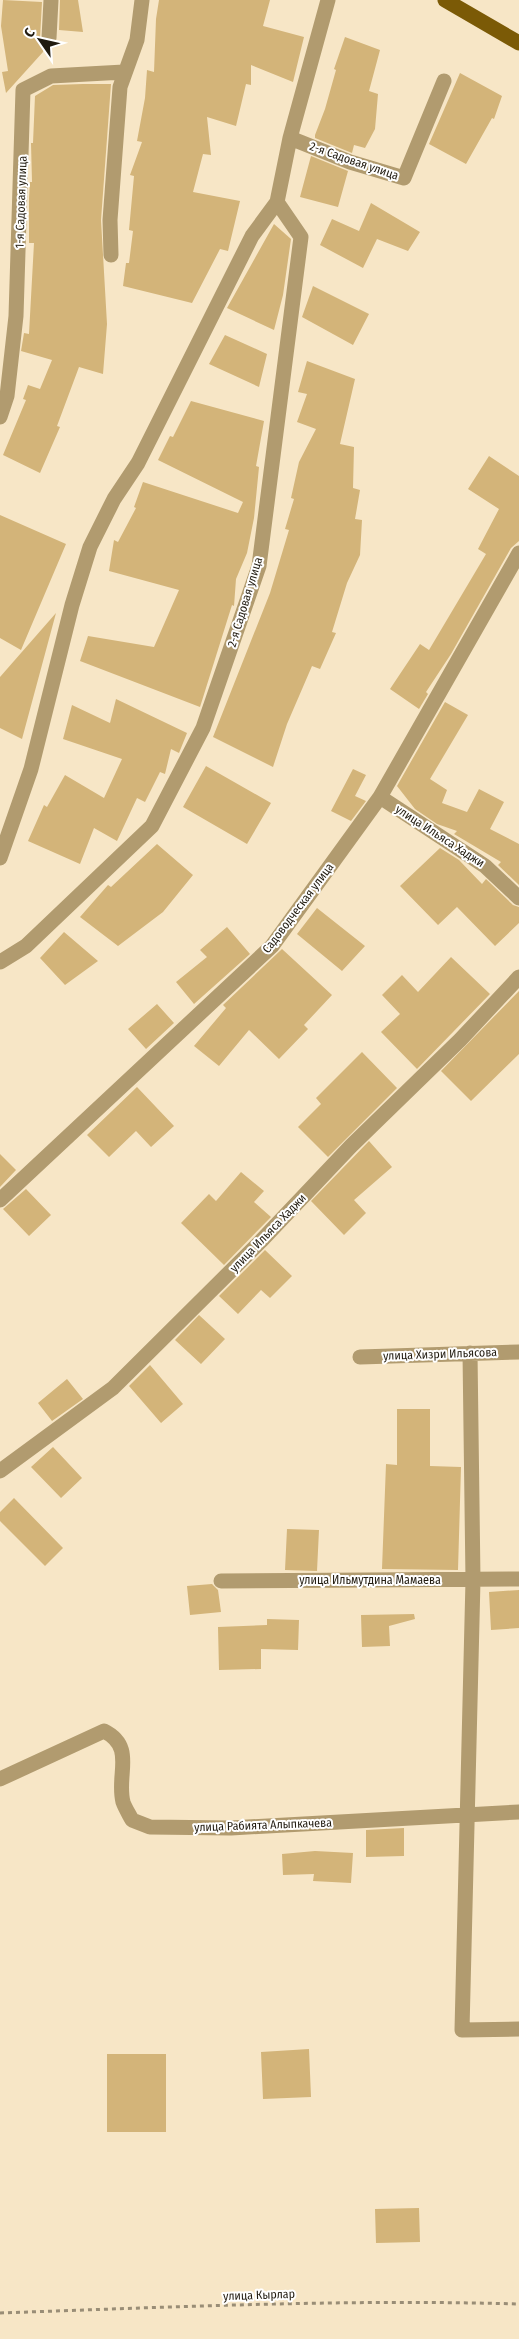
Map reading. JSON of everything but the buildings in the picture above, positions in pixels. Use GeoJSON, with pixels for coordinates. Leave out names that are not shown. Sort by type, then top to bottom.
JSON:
{"type":"FeatureCollection","features":[{"type":"Feature","properties":{"kind":"main road"},"geometry":{"type":"LineString","coordinates":[[445,0],[519,43]]}},
{"type":"Feature","properties":{"kind":"street"},"geometry":{"type":"LineString","coordinates":[[49,38],[51,0]]}},
{"type":"Feature","properties":{"kind":"street"},"geometry":{"type":"LineString","coordinates":[[111,255],[111,211],[120,87],[137,40],[142,0]]}},
{"type":"Feature","properties":{"kind":"street"},"geometry":{"type":"LineString","coordinates":[[0,858],[31,769],[72,605],[90,547],[114,499],[138,463],[252,236],[277,202],[290,138],[328,0]]}},
{"type":"Feature","properties":{"kind":"street","name":"1-я Садовая улица"},"geometry":{"type":"LineString","coordinates":[[0,416],[7,396],[16,316],[24,90],[51,76],[124,72]]}},
{"type":"Feature","properties":{"kind":"street","name":"2-я Садовая улица"},"geometry":{"type":"LineString","coordinates":[[290,138],[350,162],[404,178],[444,81]]}},
{"type":"Feature","properties":{"kind":"street","name":"2-я Садовая улица"},"geometry":{"type":"LineString","coordinates":[[0,962],[26,946],[152,826],[203,728],[258,566],[301,237],[277,202]]}},
{"type":"Feature","properties":{"kind":"street","name":"Садоводческая улица"},"geometry":{"type":"LineString","coordinates":[[0,1200],[272,946],[380,797],[519,553]]}},
{"type":"Feature","properties":{"kind":"street","name":"улица Ильяса Хаджи"},"geometry":{"type":"LineString","coordinates":[[380,797],[486,866],[519,898]]}},
{"type":"Feature","properties":{"kind":"street","name":"улица Ильяса Хаджи"},"geometry":{"type":"LineString","coordinates":[[0,1471],[113,1388],[262,1241],[351,1146],[460,1040],[519,977]]}},
{"type":"Feature","properties":{"kind":"street","name":"улица Хизри Ильясова"},"geometry":{"type":"LineString","coordinates":[[360,1357],[519,1352]]}},
{"type":"Feature","properties":{"kind":"street"},"geometry":{"type":"LineString","coordinates":[[470,1353],[473,1580],[462,2030],[519,2029]]}},
{"type":"Feature","properties":{"kind":"street","name":"улица Ильмутдина Мамаева"},"geometry":{"type":"LineString","coordinates":[[221,1581],[519,1579]]}},
{"type":"Feature","properties":{"kind":"street","name":"улица Рабията Алыпкачева"},"geometry":{"type":"LineString","coordinates":[[0,1779],[104,1731],[116,1737],[122,1747],[123,1802],[132,1820],[150,1828],[231,1828],[519,1812]]}},
{"type":"Feature","properties":{"kind":"path","name":"улица Кырлар"},"geometry":{"type":"LineString","coordinates":[[0,2313],[278,2303],[418,2301],[519,2304]]}}]}
